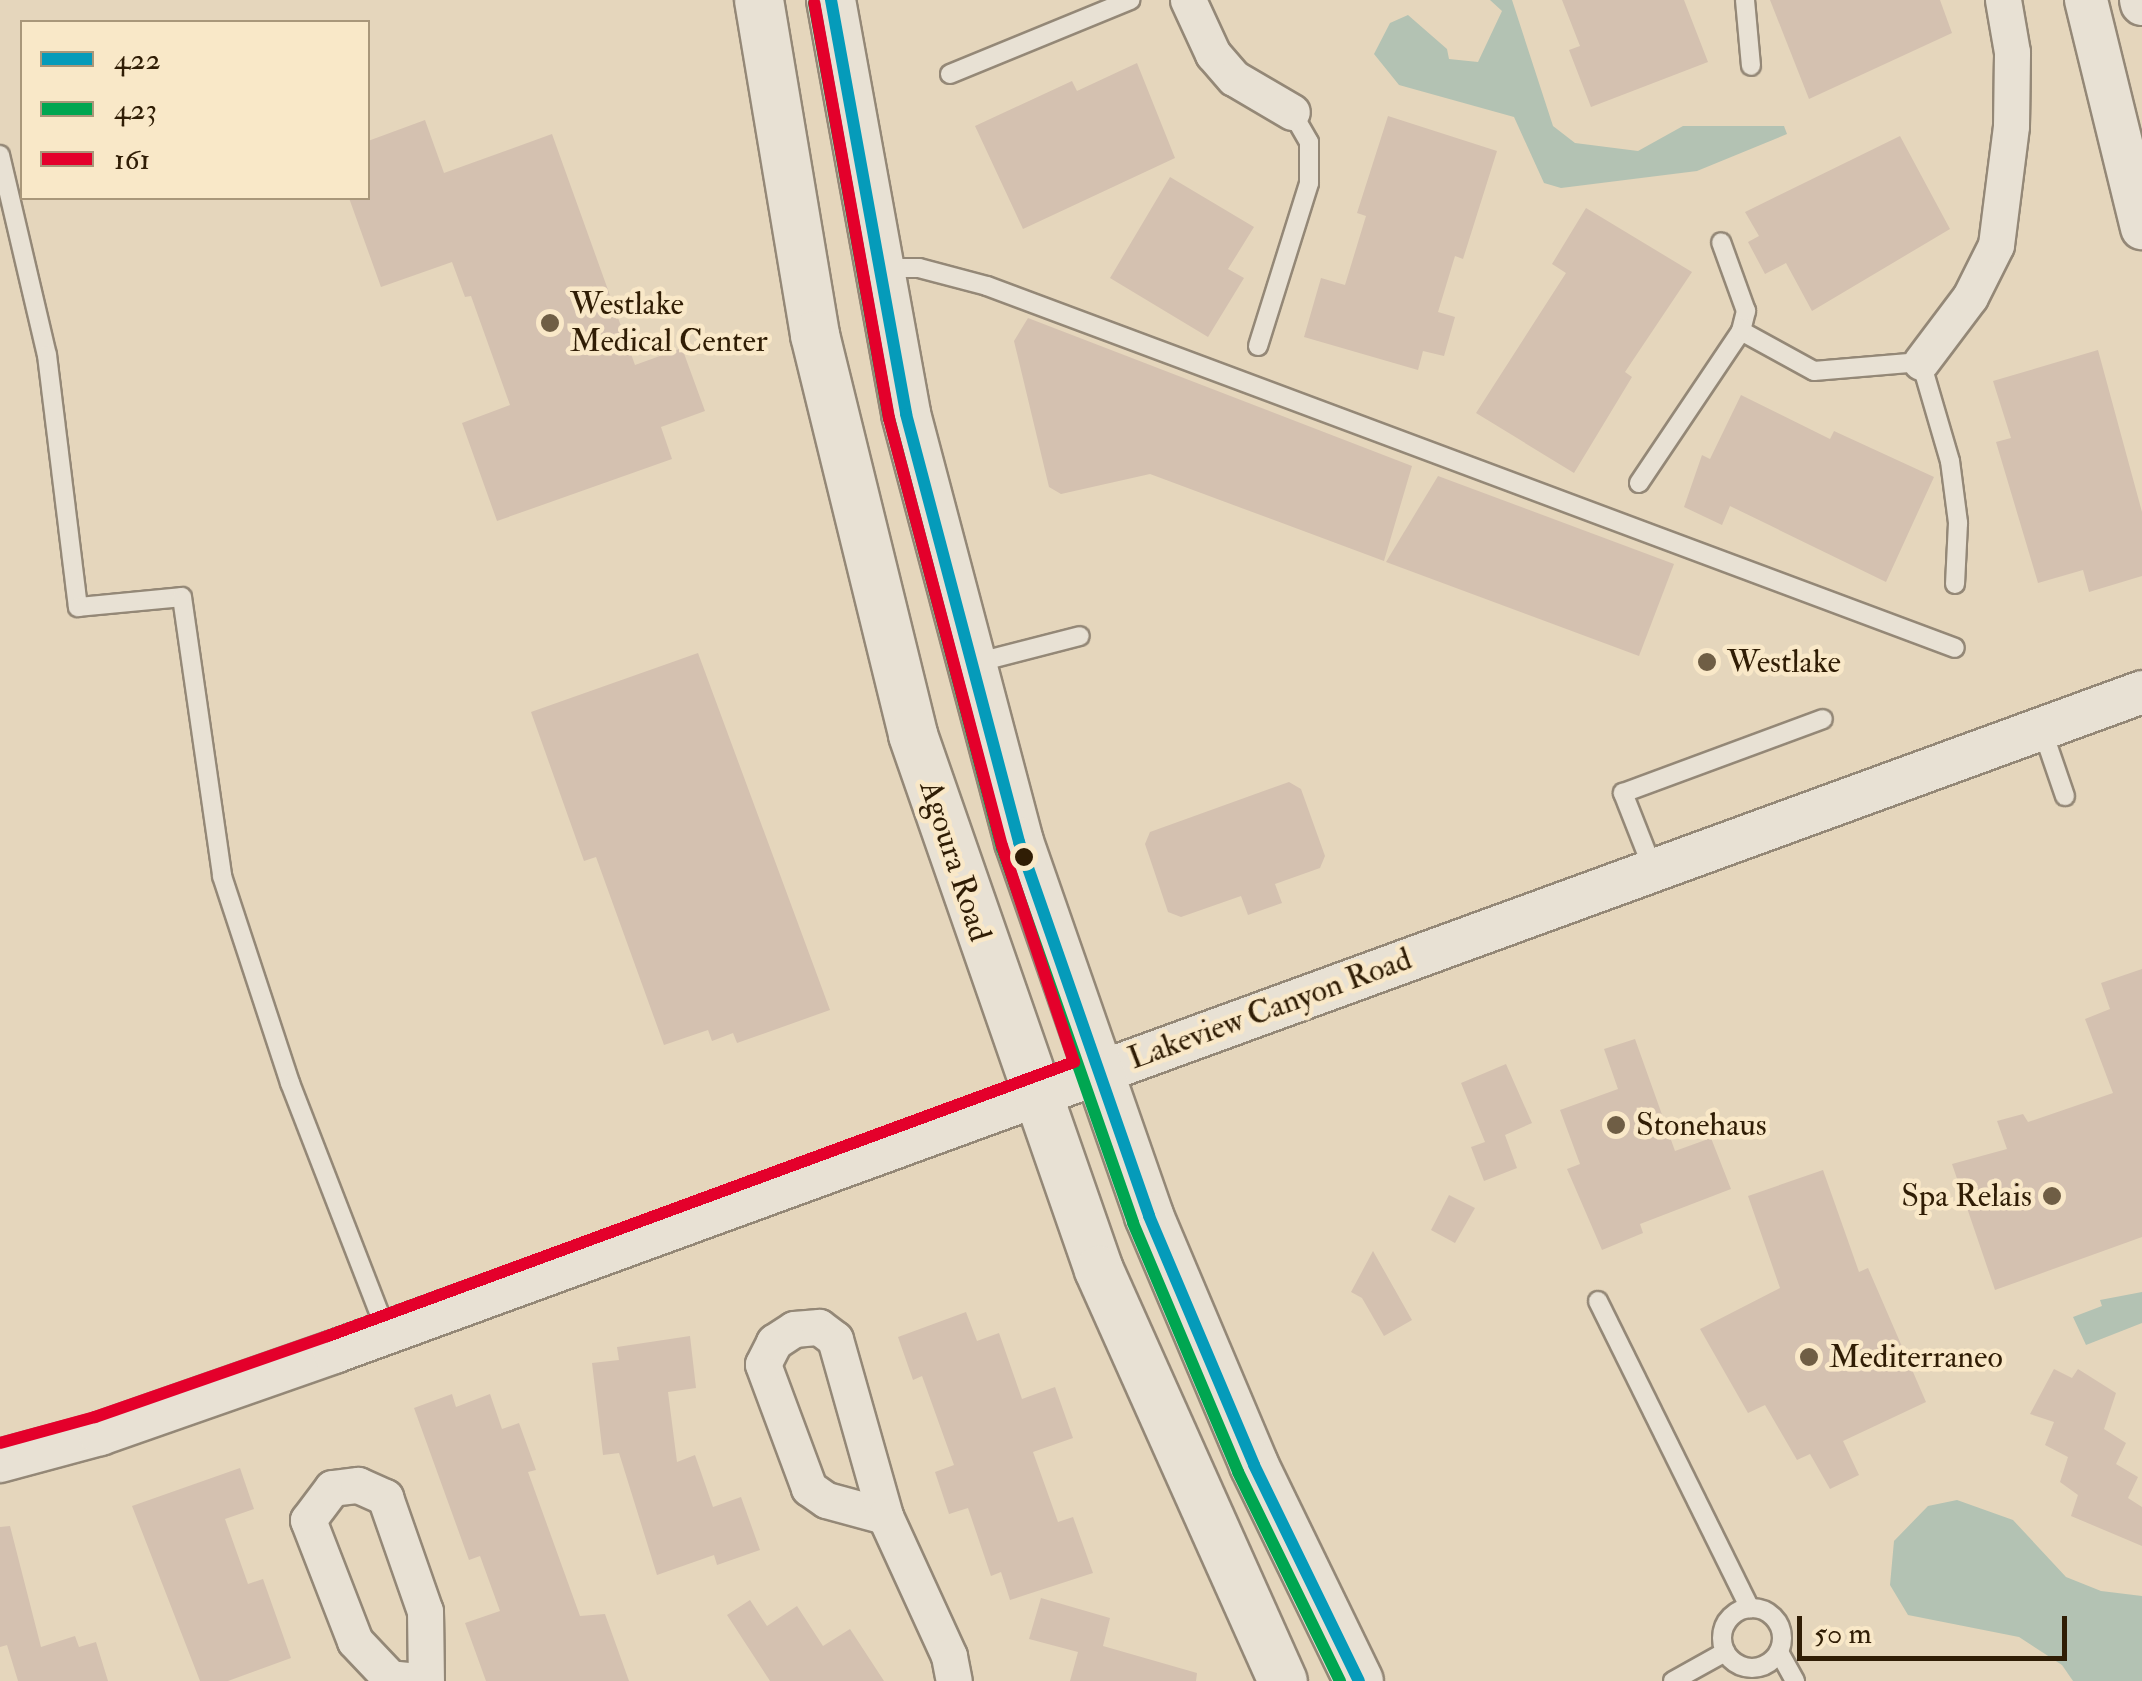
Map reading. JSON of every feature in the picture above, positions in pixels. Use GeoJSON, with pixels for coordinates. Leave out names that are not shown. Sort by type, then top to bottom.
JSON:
{"type":"FeatureCollection","features":[{"type":"Feature","properties":{"kind":"main road","name":"Agoura Road"},"geometry":{"type":"LineString","coordinates":[[759,0],[840,454],[913,735],[1036,1096],[1178,1459],[1283,1681]]}},
{"type":"Feature","properties":{"kind":"main road","name":"Agoura Road"},"geometry":{"type":"LineString","coordinates":[[831,0],[876,268],[970,664],[1020,842],[1096,1073],[1208,1360],[1358,1681]]}},
{"type":"Feature","properties":{"kind":"street"},"geometry":{"type":"LineString","coordinates":[[1188,0],[1213,54],[1234,78],[1292,112]]}},
{"type":"Feature","properties":{"kind":"street"},"geometry":{"type":"LineString","coordinates":[[1921,362],[1962,310],[1996,245],[2011,126],[2012,52],[2003,0]]}},
{"type":"Feature","properties":{"kind":"street"},"geometry":{"type":"LineString","coordinates":[[2086,0],[2112,128],[2142,228]]}},
{"type":"Feature","properties":{"kind":"street","name":"Lakeview Canyon Road"},"geometry":{"type":"LineString","coordinates":[[0,1461],[100,1434],[387,1332],[2142,692]]}},
{"type":"Feature","properties":{"kind":"street"},"geometry":{"type":"LineString","coordinates":[[885,1516],[826,1500],[810,1488],[763,1364],[774,1342],[794,1329],[819,1327],[835,1339],[885,1516],[949,1656],[954,1681]]}},
{"type":"Feature","properties":{"kind":"street"},"geometry":{"type":"LineString","coordinates":[[417,1681],[390,1678],[354,1641],[308,1520],[332,1488],[358,1485],[385,1497],[425,1611],[426,1681]]}},
{"type":"Feature","properties":{"kind":"lane"},"geometry":{"type":"LineString","coordinates":[[950,74],[1130,0]]}},
{"type":"Feature","properties":{"kind":"lane"},"geometry":{"type":"LineString","coordinates":[[1744,0],[1751,66]]}},
{"type":"Feature","properties":{"kind":"lane"},"geometry":{"type":"LineString","coordinates":[[1258,346],[1308,183],[1309,142],[1292,112]]}},
{"type":"Feature","properties":{"kind":"lane"},"geometry":{"type":"LineString","coordinates":[[0,155],[47,355],[78,608],[182,597],[222,876],[290,1083],[387,1332]]}},
{"type":"Feature","properties":{"kind":"lane"},"geometry":{"type":"LineString","coordinates":[[1639,483],[1741,331],[1746,311],[1722,242]]}},
{"type":"Feature","properties":{"kind":"lane"},"geometry":{"type":"LineString","coordinates":[[876,268],[919,268],[987,286],[1955,648]]}},
{"type":"Feature","properties":{"kind":"lane"},"geometry":{"type":"LineString","coordinates":[[1741,331],[1814,371],[1921,362],[1950,460],[1958,523],[1955,584]]}},
{"type":"Feature","properties":{"kind":"lane"},"geometry":{"type":"LineString","coordinates":[[970,664],[1080,636]]}},
{"type":"Feature","properties":{"kind":"lane"},"geometry":{"type":"LineString","coordinates":[[1654,870],[1623,793],[1823,719]]}},
{"type":"Feature","properties":{"kind":"lane"},"geometry":{"type":"LineString","coordinates":[[2042,729],[2065,796]]}},
{"type":"Feature","properties":{"kind":"lane"},"geometry":{"type":"LineString","coordinates":[[1598,1301],[1750,1608],[1778,1623],[1779,1652],[1795,1681]]}},
{"type":"Feature","properties":{"kind":"lane"},"geometry":{"type":"LineString","coordinates":[[1750,1608],[1725,1623],[1725,1652],[1738,1665],[1757,1668],[1779,1652]]}},
{"type":"Feature","properties":{"kind":"lane"},"geometry":{"type":"LineString","coordinates":[[1673,1681],[1725,1652]]}},
{"type":"Feature","properties":{"kind":"shaded area"},"geometry":{"type":"Polygon","coordinates":[[[1490,0],[1512,0],[1553,126],[1575,143],[1638,151],[1683,126],[1784,126],[1787,134],[1697,171],[1561,188],[1544,183],[1514,117],[1399,85],[1374,54],[1390,23],[1408,15],[1447,49],[1449,59],[1478,62],[1502,11],[1490,0]]]}},
{"type":"Feature","properties":{"kind":"shaded area"},"geometry":{"type":"Polygon","coordinates":[[[2142,1292],[2142,1323],[2086,1345],[2073,1317],[2102,1306],[2100,1300],[2142,1292]]]}},
{"type":"Feature","properties":{"kind":"shaded area"},"geometry":{"type":"Polygon","coordinates":[[[1957,1500],[2013,1520],[2066,1577],[2101,1591],[2142,1596],[2142,1681],[2073,1681],[2062,1665],[2019,1637],[1908,1615],[1890,1585],[1894,1541],[1928,1506],[1957,1500]]]}},
{"type":"Feature","properties":{"kind":"building"},"geometry":{"type":"Polygon","coordinates":[[[1562,0],[1684,0],[1708,62],[1591,107],[1569,50],[1580,46],[1562,0]]]}},
{"type":"Feature","properties":{"kind":"building"},"geometry":{"type":"Polygon","coordinates":[[[1770,0],[1940,0],[1952,33],[1809,99],[1770,0]]]}},
{"type":"Feature","properties":{"kind":"building"},"geometry":{"type":"Polygon","coordinates":[[[1137,63],[1175,158],[1023,229],[975,126],[1072,81],[1077,91],[1137,63]]]}},
{"type":"Feature","properties":{"kind":"building"},"geometry":{"type":"Polygon","coordinates":[[[1388,116],[1497,151],[1463,259],[1455,256],[1438,312],[1455,317],[1444,356],[1423,351],[1418,370],[1304,337],[1321,278],[1345,285],[1366,216],[1357,213],[1388,116]]]}},
{"type":"Feature","properties":{"kind":"building","name":"Westlake Medical Center"},"geometry":{"type":"Polygon","coordinates":[[[425,120],[444,173],[552,134],[635,365],[682,348],[705,411],[661,427],[672,459],[497,521],[462,423],[510,405],[471,296],[465,297],[452,262],[381,287],[350,200],[370,200],[370,140],[425,120]]]}},
{"type":"Feature","properties":{"kind":"building"},"geometry":{"type":"Polygon","coordinates":[[[1900,136],[1950,229],[1812,311],[1786,263],[1765,274],[1748,242],[1759,236],[1745,212],[1900,136]]]}},
{"type":"Feature","properties":{"kind":"building"},"geometry":{"type":"Polygon","coordinates":[[[1170,177],[1254,227],[1228,269],[1244,278],[1208,337],[1110,278],[1170,177]]]}},
{"type":"Feature","properties":{"kind":"building"},"geometry":{"type":"Polygon","coordinates":[[[1586,208],[1692,272],[1625,372],[1632,377],[1574,473],[1476,413],[1566,273],[1552,264],[1586,208]]]}},
{"type":"Feature","properties":{"kind":"building"},"geometry":{"type":"Polygon","coordinates":[[[1028,318],[1412,466],[1384,561],[1150,474],[1061,494],[1049,487],[1014,341],[1028,318]]]}},
{"type":"Feature","properties":{"kind":"building"},"geometry":{"type":"Polygon","coordinates":[[[2098,350],[2142,512],[2142,576],[2089,592],[2083,570],[2038,583],[1996,442],[2011,438],[1993,381],[2098,350]]]}},
{"type":"Feature","properties":{"kind":"building"},"geometry":{"type":"Polygon","coordinates":[[[1741,395],[1830,439],[1834,431],[1934,477],[1886,582],[1730,506],[1722,525],[1684,507],[1702,455],[1710,459],[1741,395]]]}},
{"type":"Feature","properties":{"kind":"building"},"geometry":{"type":"Polygon","coordinates":[[[1438,476],[1674,564],[1639,656],[1386,562],[1438,476]]]}},
{"type":"Feature","properties":{"kind":"building"},"geometry":{"type":"Polygon","coordinates":[[[698,653],[830,1010],[737,1043],[733,1033],[712,1041],[708,1030],[664,1045],[596,857],[584,861],[531,712],[698,653]]]}},
{"type":"Feature","properties":{"kind":"building"},"geometry":{"type":"Polygon","coordinates":[[[1289,782],[1301,789],[1325,856],[1320,868],[1275,884],[1282,903],[1248,915],[1241,896],[1181,917],[1168,912],[1145,844],[1150,832],[1289,782]]]}},
{"type":"Feature","properties":{"kind":"building","name":"Spa Relais"},"geometry":{"type":"Polygon","coordinates":[[[2142,969],[2142,1237],[1995,1290],[1952,1164],[2007,1149],[1997,1121],[2023,1114],[2028,1122],[2113,1093],[2085,1019],[2110,1009],[2101,983],[2142,969]]]}},
{"type":"Feature","properties":{"kind":"building","name":"Stonehaus"},"geometry":{"type":"Polygon","coordinates":[[[1635,1039],[1675,1151],[1711,1138],[1731,1189],[1640,1224],[1643,1233],[1602,1250],[1567,1169],[1580,1164],[1560,1110],[1618,1089],[1604,1049],[1635,1039]]]}},
{"type":"Feature","properties":{"kind":"building"},"geometry":{"type":"Polygon","coordinates":[[[1506,1064],[1532,1123],[1505,1135],[1517,1168],[1484,1181],[1471,1147],[1485,1142],[1461,1083],[1506,1064]]]}},
{"type":"Feature","properties":{"kind":"building","name":"Mediterraneo"},"geometry":{"type":"Polygon","coordinates":[[[1823,1170],[1859,1272],[1868,1268],[1926,1402],[1843,1441],[1859,1475],[1830,1489],[1810,1454],[1797,1460],[1765,1405],[1748,1413],[1700,1329],[1780,1288],[1748,1196],[1823,1170]]]}},
{"type":"Feature","properties":{"kind":"building"},"geometry":{"type":"Polygon","coordinates":[[[1449,1195],[1475,1208],[1455,1243],[1431,1230],[1449,1195]]]}},
{"type":"Feature","properties":{"kind":"building"},"geometry":{"type":"Polygon","coordinates":[[[1373,1251],[1412,1320],[1384,1336],[1362,1298],[1351,1292],[1373,1251]]]}},
{"type":"Feature","properties":{"kind":"building"},"geometry":{"type":"Polygon","coordinates":[[[966,1312],[977,1341],[999,1333],[1022,1399],[1055,1387],[1073,1438],[1033,1452],[1058,1522],[1073,1517],[1093,1573],[1010,1600],[1001,1572],[991,1576],[968,1508],[949,1514],[935,1472],[954,1465],[922,1376],[913,1380],[898,1337],[966,1312]]]}},
{"type":"Feature","properties":{"kind":"building"},"geometry":{"type":"Polygon","coordinates":[[[690,1336],[696,1388],[668,1392],[677,1462],[695,1455],[713,1507],[741,1497],[760,1550],[717,1565],[714,1555],[657,1575],[619,1453],[603,1455],[592,1363],[619,1360],[617,1347],[690,1336]]]}},
{"type":"Feature","properties":{"kind":"building"},"geometry":{"type":"Polygon","coordinates":[[[2054,1369],[2072,1378],[2078,1369],[2116,1393],[2104,1429],[2126,1443],[2116,1464],[2138,1477],[2128,1498],[2142,1507],[2142,1546],[2071,1516],[2078,1495],[2060,1482],[2068,1457],[2045,1445],[2054,1422],[2030,1414],[2054,1369]]]}},
{"type":"Feature","properties":{"kind":"building"},"geometry":{"type":"Polygon","coordinates":[[[452,1394],[456,1407],[490,1394],[502,1429],[519,1423],[536,1470],[528,1472],[580,1616],[605,1614],[629,1681],[486,1681],[465,1623],[500,1611],[480,1556],[469,1560],[414,1408],[452,1394]]]}},
{"type":"Feature","properties":{"kind":"building"},"geometry":{"type":"Polygon","coordinates":[[[240,1468],[254,1509],[225,1519],[248,1584],[263,1579],[291,1658],[228,1681],[200,1681],[132,1506],[240,1468]]]}},
{"type":"Feature","properties":{"kind":"building"},"geometry":{"type":"Polygon","coordinates":[[[10,1526],[41,1647],[75,1636],[79,1647],[96,1642],[108,1681],[18,1681],[7,1645],[0,1647],[0,1527],[10,1526]]]}},
{"type":"Feature","properties":{"kind":"building"},"geometry":{"type":"Polygon","coordinates":[[[1041,1598],[1110,1618],[1103,1646],[1197,1673],[1196,1681],[1070,1681],[1078,1652],[1029,1639],[1041,1598]]]}},
{"type":"Feature","properties":{"kind":"building"},"geometry":{"type":"Polygon","coordinates":[[[750,1600],[767,1626],[797,1606],[823,1646],[850,1629],[884,1681],[770,1681],[727,1615],[750,1600]]]}},
{"type":"Feature","properties":{"kind":"transit line","name":"422"},"geometry":{"type":"LineString","coordinates":[[831,0],[906,414],[1019,842],[1149,1216],[1254,1465],[1359,1681]]}},
{"type":"Feature","properties":{"kind":"transit line","name":"423"},"geometry":{"type":"LineString","coordinates":[[814,3],[889,418],[1002,848],[1133,1223],[1238,1472],[1340,1681]]}},
{"type":"Feature","properties":{"kind":"transit line","name":"161"},"geometry":{"type":"LineString","coordinates":[[0,1443],[95,1417],[328,1336],[1074,1062],[1002,846],[889,418],[814,3]]}},
{"type":"Feature","properties":{"kind":"place","name":"Westlake Medical Center"},"geometry":{"type":"Point","coordinates":[550,323]}},
{"type":"Feature","properties":{"kind":"place","name":"Westlake"},"geometry":{"type":"Point","coordinates":[1707,662]}},
{"type":"Feature","properties":{"kind":"place","name":"Stonehaus"},"geometry":{"type":"Point","coordinates":[1616,1125]}},
{"type":"Feature","properties":{"kind":"place","name":"Spa Relais"},"geometry":{"type":"Point","coordinates":[2052,1196]}},
{"type":"Feature","properties":{"kind":"place","name":"Mediterraneo"},"geometry":{"type":"Point","coordinates":[1809,1357]}}]}
